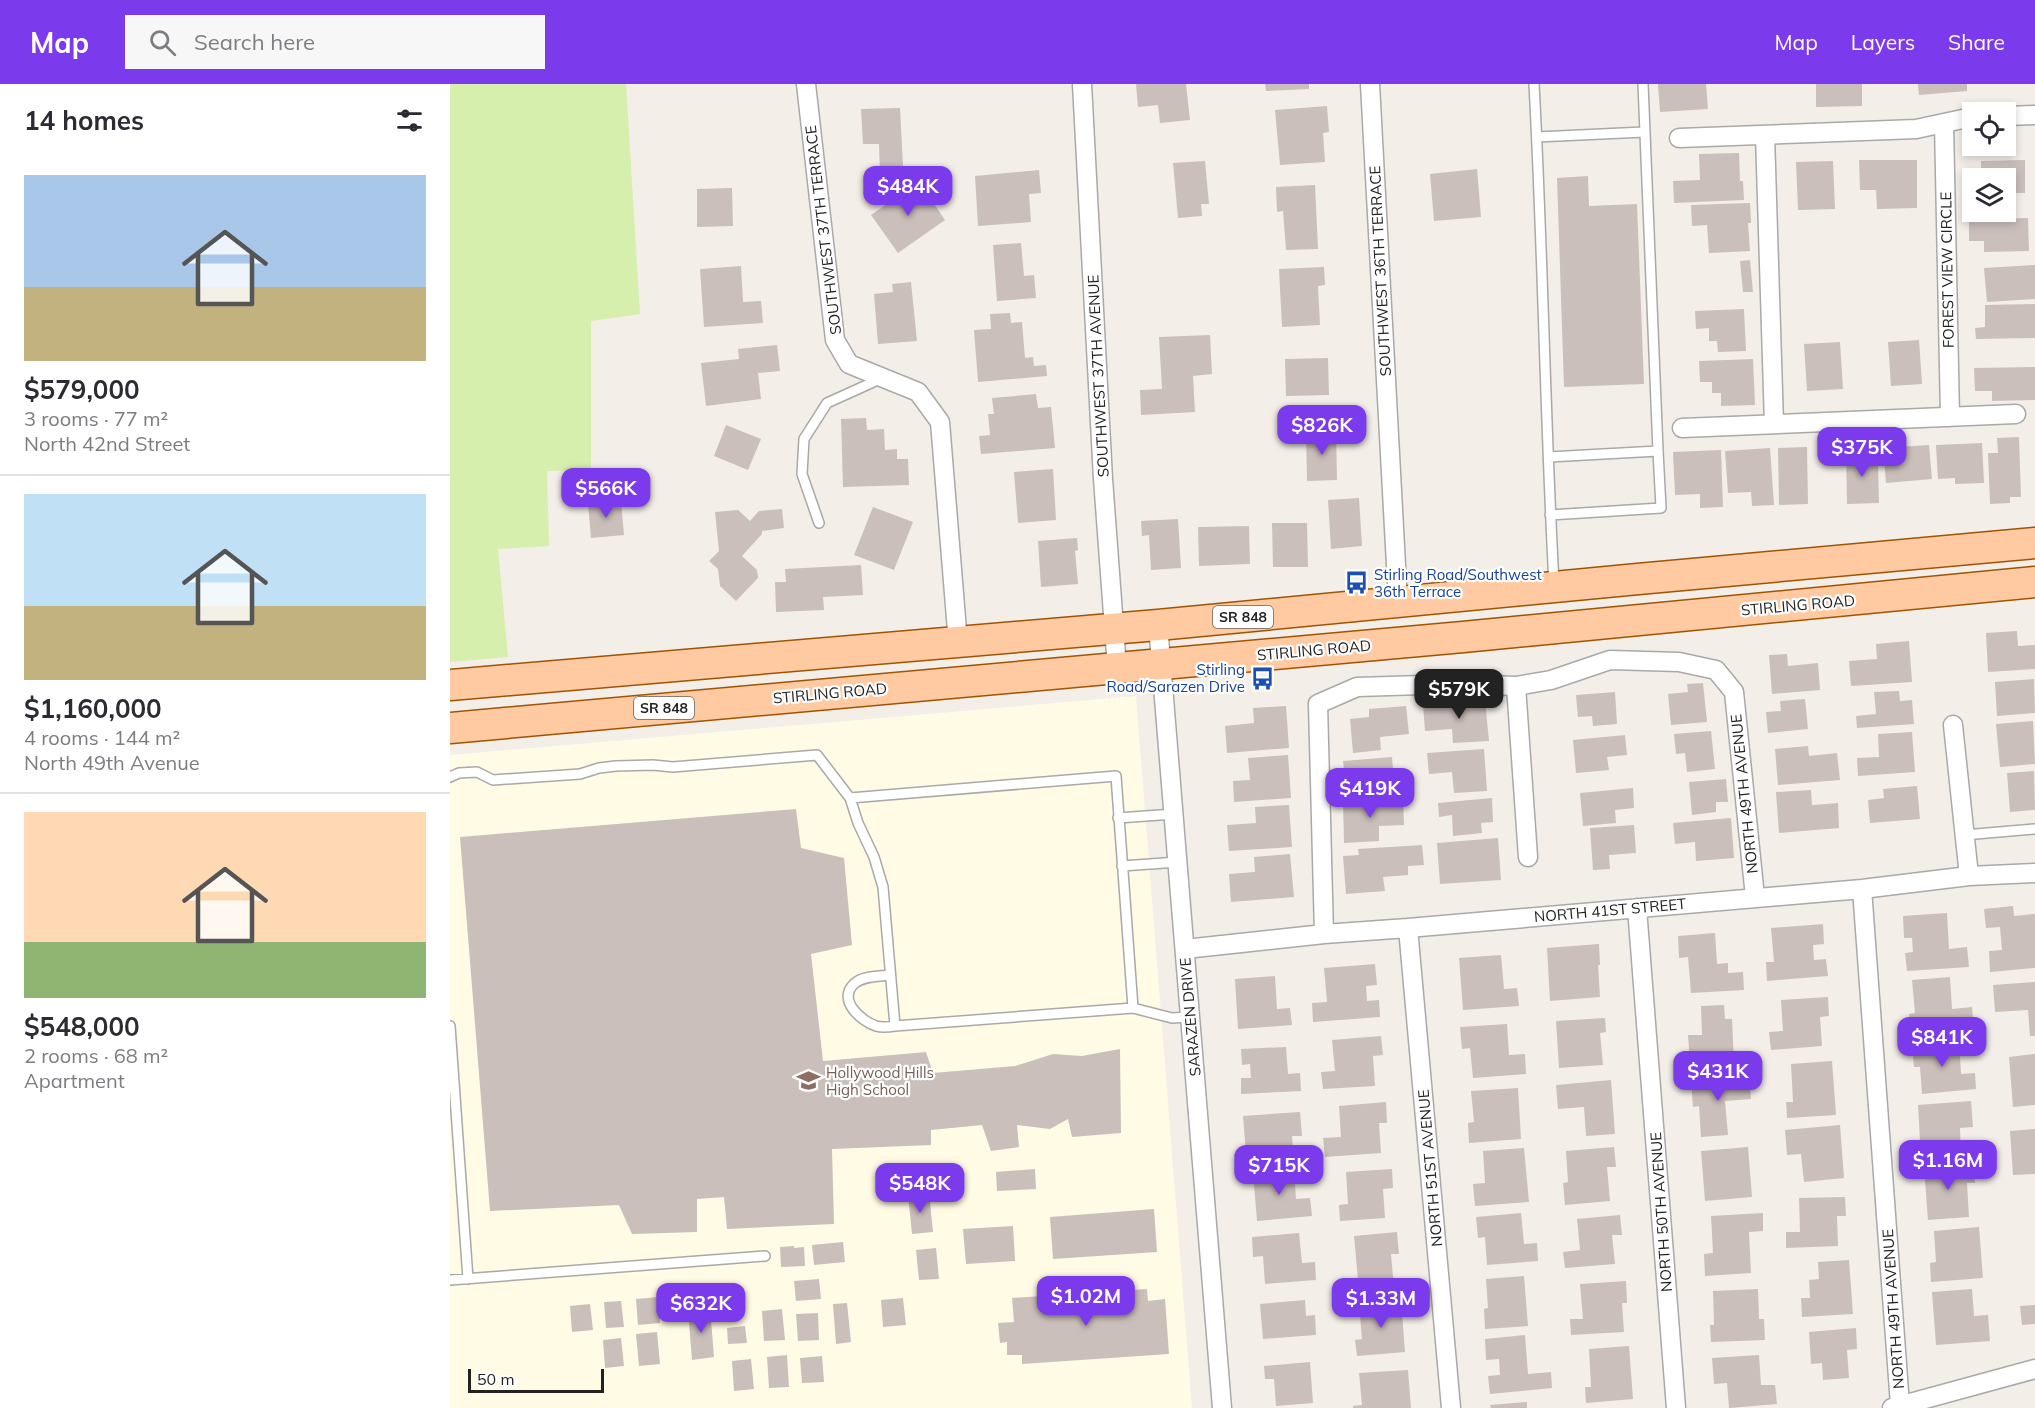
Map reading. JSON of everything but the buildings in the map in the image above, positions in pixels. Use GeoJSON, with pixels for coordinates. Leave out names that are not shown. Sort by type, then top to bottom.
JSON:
{"type":"FeatureCollection","features":[{"type":"Feature","properties":{"kind":"main road","name":"SR 848"},"geometry":{"type":"LineString","coordinates":[[450,685],[958,643],[2035,543]]}},
{"type":"Feature","properties":{"kind":"main road","name":"STIRLING ROAD"},"geometry":{"type":"LineString","coordinates":[[450,728],[2035,582]]}},
{"type":"Feature","properties":{"kind":"street","name":"SOUTHWEST 37TH TERRACE"},"geometry":{"type":"LineString","coordinates":[[806,84],[836,340],[849,364],[918,392],[940,422],[958,643]]}},
{"type":"Feature","properties":{"kind":"street","name":"SOUTHWEST 37TH AVENUE"},"geometry":{"type":"LineString","coordinates":[[1082,84],[1102,467],[1117,668]]}},
{"type":"Feature","properties":{"kind":"street","name":"SOUTHWEST 36TH TERRACE"},"geometry":{"type":"LineString","coordinates":[[1370,84],[1398,602]]}},
{"type":"Feature","properties":{"kind":"street"},"geometry":{"type":"LineString","coordinates":[[2016,116],[2035,115]]}},
{"type":"Feature","properties":{"kind":"street"},"geometry":{"type":"LineString","coordinates":[[1679,138],[1916,129],[1962,119]]}},
{"type":"Feature","properties":{"kind":"street","name":"FOREST VIEW CIRCLE"},"geometry":{"type":"LineString","coordinates":[[1944,123],[1950,417]]}},
{"type":"Feature","properties":{"kind":"street"},"geometry":{"type":"LineString","coordinates":[[1765,135],[1774,424]]}},
{"type":"Feature","properties":{"kind":"street"},"geometry":{"type":"LineString","coordinates":[[1682,428],[2016,414]]}},
{"type":"Feature","properties":{"kind":"street","name":"SARAZEN DRIVE"},"geometry":{"type":"LineString","coordinates":[[1158,625],[1222,1408]]}},
{"type":"Feature","properties":{"kind":"street","name":"NORTH 49TH AVENUE"},"geometry":{"type":"LineString","coordinates":[[1516,686],[1551,680],[1610,660],[1679,662],[1716,670],[1734,692],[1755,897]]}},
{"type":"Feature","properties":{"kind":"street"},"geometry":{"type":"LineString","coordinates":[[1324,933],[1318,704],[1357,687],[1455,684],[1516,686],[1528,857]]}},
{"type":"Feature","properties":{"kind":"street"},"geometry":{"type":"LineString","coordinates":[[1953,725],[1969,876]]}},
{"type":"Feature","properties":{"kind":"street","name":"NORTH 41ST STREET"},"geometry":{"type":"LineString","coordinates":[[1185,949],[1324,933],[1408,928],[1862,889],[1969,876],[2035,873]]}},
{"type":"Feature","properties":{"kind":"street","name":"NORTH 49TH AVENUE"},"geometry":{"type":"LineString","coordinates":[[1862,889],[1896,1407]]}},
{"type":"Feature","properties":{"kind":"street","name":"NORTH 50TH AVENUE"},"geometry":{"type":"LineString","coordinates":[[1637,908],[1676,1408]]}},
{"type":"Feature","properties":{"kind":"street","name":"NORTH 51ST AVENUE"},"geometry":{"type":"LineString","coordinates":[[1408,928],[1451,1408]]}},
{"type":"Feature","properties":{"kind":"street"},"geometry":{"type":"LineString","coordinates":[[1896,1407],[2035,1369]]}},
{"type":"Feature","properties":{"kind":"lane"},"geometry":{"type":"LineString","coordinates":[[1534,84],[1554,587]]}},
{"type":"Feature","properties":{"kind":"lane"},"geometry":{"type":"LineString","coordinates":[[1550,515],[1660,508],[1642,84]]}},
{"type":"Feature","properties":{"kind":"lane"},"geometry":{"type":"LineString","coordinates":[[1537,137],[1644,132]]}},
{"type":"Feature","properties":{"kind":"lane"},"geometry":{"type":"LineString","coordinates":[[819,524],[802,474],[804,439],[827,403],[883,378]]}},
{"type":"Feature","properties":{"kind":"lane"},"geometry":{"type":"LineString","coordinates":[[1549,457],[1658,451]]}},
{"type":"Feature","properties":{"kind":"lane"},"geometry":{"type":"LineString","coordinates":[[450,777],[459,773],[477,772],[493,780],[580,774],[616,766],[673,767],[817,754],[850,798],[858,823],[874,857],[883,887],[895,1026]]}},
{"type":"Feature","properties":{"kind":"lane"},"geometry":{"type":"LineString","coordinates":[[850,798],[1116,776],[1133,1008]]}},
{"type":"Feature","properties":{"kind":"lane"},"geometry":{"type":"LineString","coordinates":[[1118,818],[1174,814]]}},
{"type":"Feature","properties":{"kind":"lane"},"geometry":{"type":"LineString","coordinates":[[1964,835],[2035,829]]}},
{"type":"Feature","properties":{"kind":"lane"},"geometry":{"type":"LineString","coordinates":[[1122,866],[1178,862]]}},
{"type":"Feature","properties":{"kind":"lane"},"geometry":{"type":"LineString","coordinates":[[890,975],[867,978],[855,983],[850,990],[849,1001],[854,1012],[874,1025],[885,1027],[1133,1008],[1164,1017],[1190,1017]]}},
{"type":"Feature","properties":{"kind":"lane"},"geometry":{"type":"LineString","coordinates":[[450,1026],[468,1279]]}},
{"type":"Feature","properties":{"kind":"lane"},"geometry":{"type":"LineString","coordinates":[[450,1280],[765,1256]]}},
{"type":"Feature","properties":{"kind":"shaded area","name":"Hollywood Hills High School"},"geometry":{"type":"Polygon","coordinates":[[[1136,696],[1192,1408],[450,1408],[450,755],[1136,696]]]}},
{"type":"Feature","properties":{"kind":"green space"},"geometry":{"type":"Polygon","coordinates":[[[450,84],[626,84],[640,314],[591,321],[591,470],[547,471],[549,546],[498,549],[508,657],[450,662],[450,84]]]}},
{"type":"Feature","properties":{"kind":"place","name":"Stirling Road/Southwest 36th Terrace"},"geometry":{"type":"Point","coordinates":[1356,583]}},
{"type":"Feature","properties":{"kind":"place","name":"Stirling Road/Sarazen Drive"},"geometry":{"type":"Point","coordinates":[1263,678]}},
{"type":"Feature","properties":{"kind":"place","name":"Hollywood Hills High School"},"geometry":{"type":"Point","coordinates":[808,1081]}}]}
